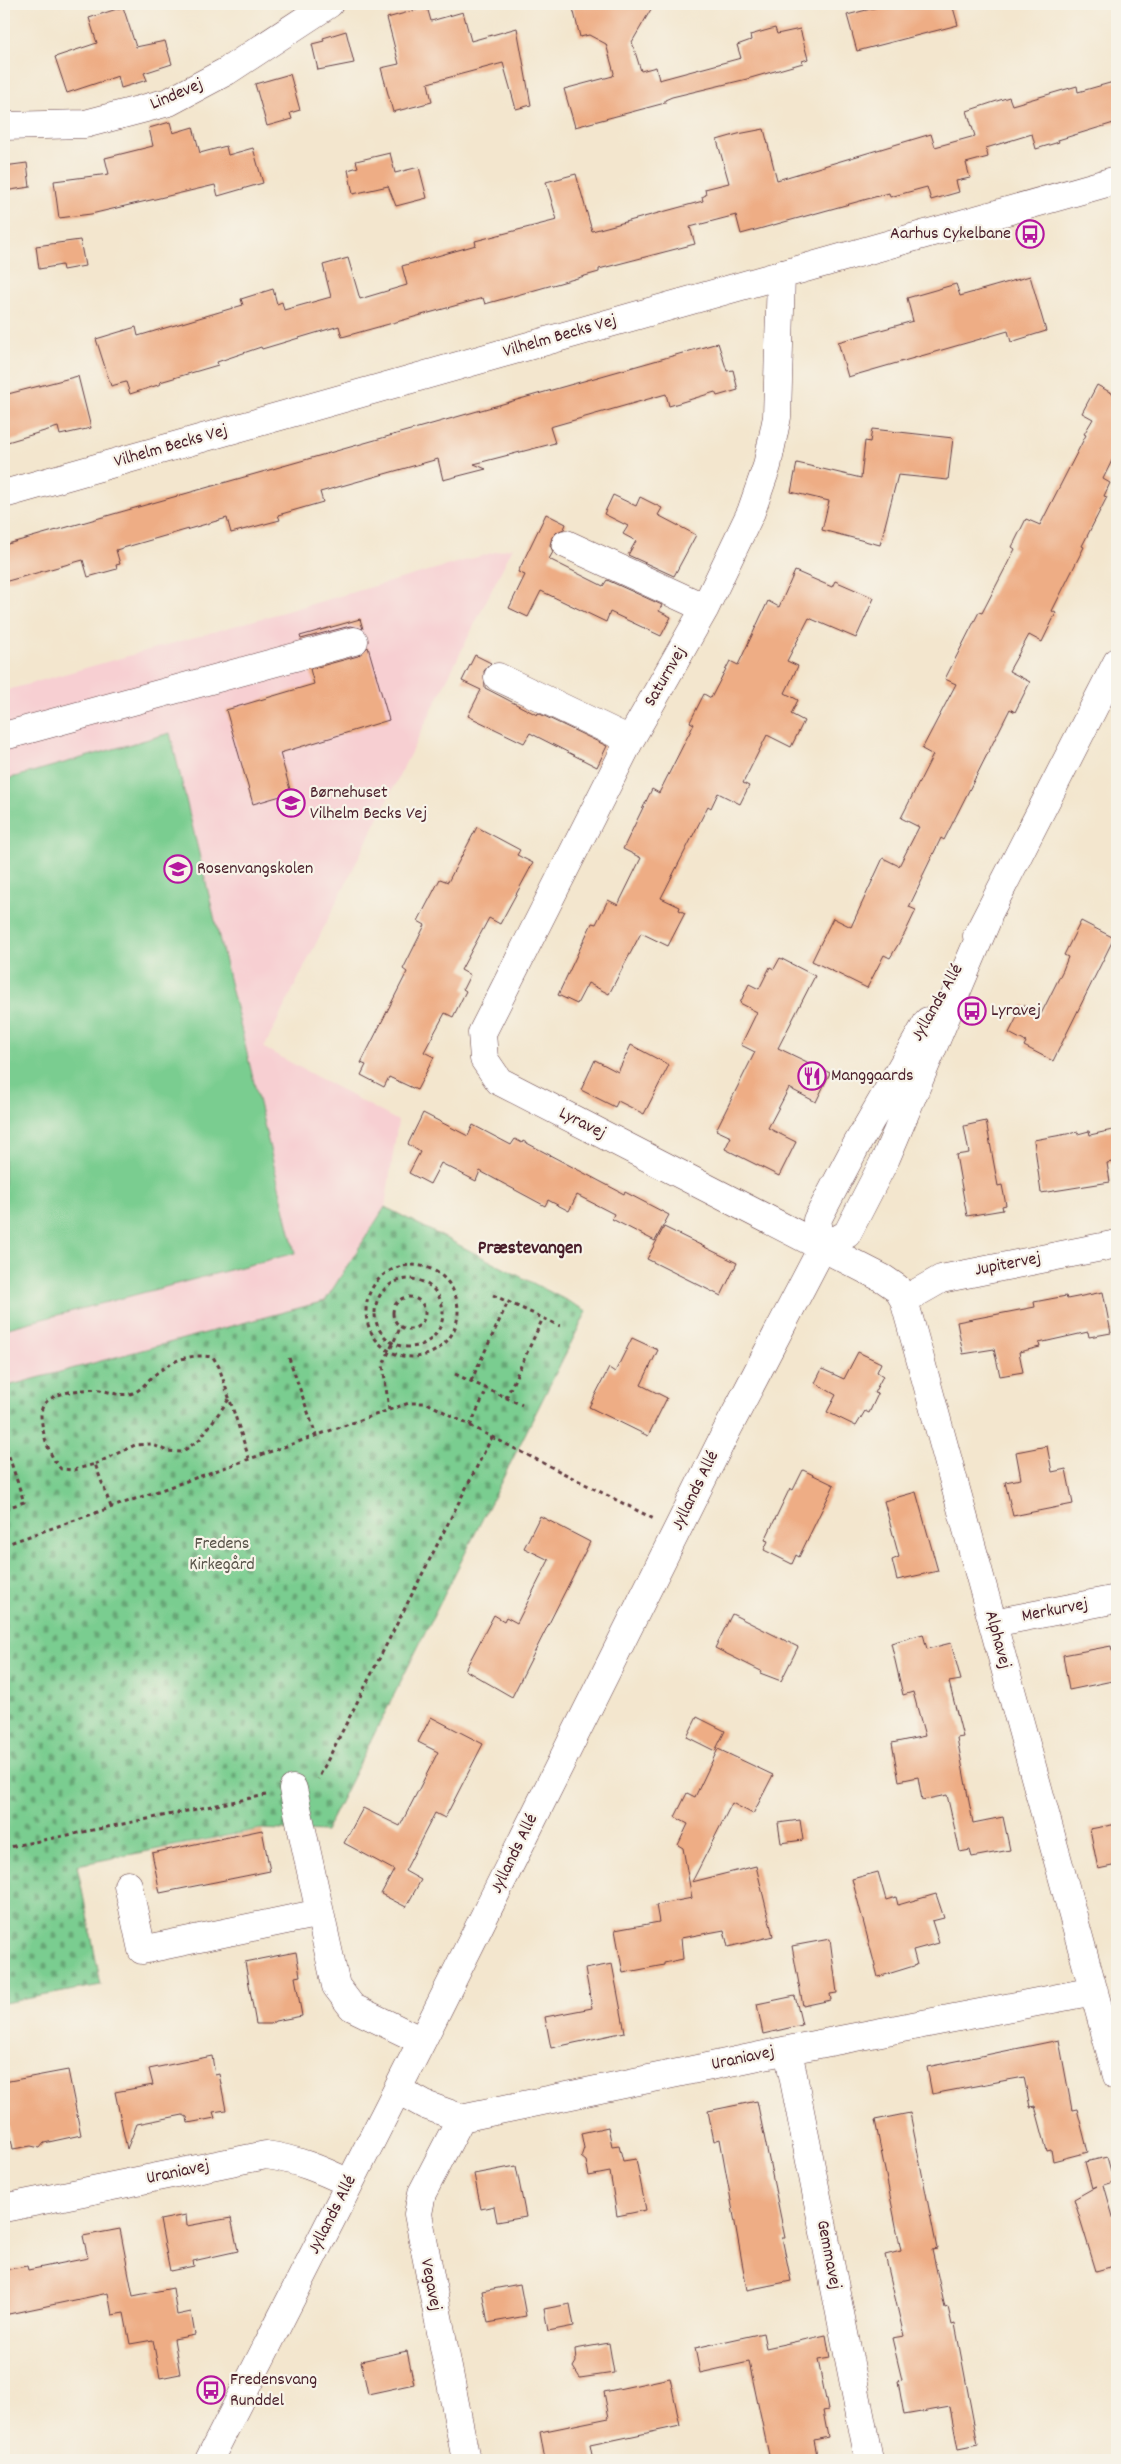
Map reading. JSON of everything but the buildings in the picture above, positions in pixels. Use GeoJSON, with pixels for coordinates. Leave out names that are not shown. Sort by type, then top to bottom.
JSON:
{"type":"FeatureCollection","features":[{"type":"Feature","properties":{"kind":"street","name":"Lindevej"},"geometry":{"type":"LineString","coordinates":[[4,126],[85,124],[169,102],[227,72],[329,4]]}},
{"type":"Feature","properties":{"kind":"street","name":"Vilhelm Becks Vej"},"geometry":{"type":"LineString","coordinates":[[4,494],[1117,180]]}},
{"type":"Feature","properties":{"kind":"street","name":"Saturnvej"},"geometry":{"type":"LineString","coordinates":[[484,1059],[482,1033],[630,740],[705,608],[751,512],[767,466],[776,417],[781,274]]}},
{"type":"Feature","properties":{"kind":"street"},"geometry":{"type":"LineString","coordinates":[[566,544],[705,608]]}},
{"type":"Feature","properties":{"kind":"street"},"geometry":{"type":"LineString","coordinates":[[4,736],[354,641]]}},
{"type":"Feature","properties":{"kind":"street","name":"Jyllands Allé"},"geometry":{"type":"LineString","coordinates":[[209,2460],[349,2182],[398,2090],[677,1530],[822,1248],[817,1220],[858,1144],[987,920],[1117,662]]}},
{"type":"Feature","properties":{"kind":"street"},"geometry":{"type":"LineString","coordinates":[[498,677],[630,740]]}},
{"type":"Feature","properties":{"kind":"street","name":"Lyravej"},"geometry":{"type":"LineString","coordinates":[[484,1059],[499,1081],[822,1248]]}},
{"type":"Feature","properties":{"kind":"street","name":"Jupitervej"},"geometry":{"type":"LineString","coordinates":[[904,1300],[942,1279],[1117,1244]]}},
{"type":"Feature","properties":{"kind":"street","name":"Alphavej"},"geometry":{"type":"LineString","coordinates":[[822,1248],[884,1279],[897,1288],[904,1300],[1117,2076]]}},
{"type":"Feature","properties":{"kind":"street","name":"Merkurvej"},"geometry":{"type":"LineString","coordinates":[[992,1623],[1117,1599]]}},
{"type":"Feature","properties":{"kind":"street"},"geometry":{"type":"LineString","coordinates":[[293,1789],[336,1986],[352,2007],[422,2041]]}},
{"type":"Feature","properties":{"kind":"street"},"geometry":{"type":"LineString","coordinates":[[128,1885],[142,1950],[320,1913]]}},
{"type":"Feature","properties":{"kind":"street","name":"Uraniavej"},"geometry":{"type":"LineString","coordinates":[[461,2118],[788,2050],[1094,1991]]}},
{"type":"Feature","properties":{"kind":"street","name":"Gemmavej"},"geometry":{"type":"LineString","coordinates":[[788,2050],[869,2460]]}},
{"type":"Feature","properties":{"kind":"street"},"geometry":{"type":"LineString","coordinates":[[398,2090],[425,2105],[461,2118]]}},
{"type":"Feature","properties":{"kind":"street","name":"Vegavej"},"geometry":{"type":"LineString","coordinates":[[461,2118],[422,2193],[418,2214],[466,2460]]}},
{"type":"Feature","properties":{"kind":"street","name":"Uraniavej"},"geometry":{"type":"LineString","coordinates":[[4,2208],[266,2155],[303,2163],[349,2182]]}},
{"type":"Feature","properties":{"kind":"path"},"geometry":{"type":"LineString","coordinates":[[414,1264],[428,1267],[439,1273],[449,1282],[455,1294],[458,1307],[453,1332],[445,1343],[434,1351],[422,1356],[409,1357],[390,1351],[374,1339],[368,1327],[365,1314],[366,1301],[370,1289],[384,1274],[401,1265],[414,1264]]}},
{"type":"Feature","properties":{"kind":"path"},"geometry":{"type":"LineString","coordinates":[[411,1279],[422,1282],[432,1288],[439,1298],[443,1309],[442,1321],[438,1331],[430,1340],[419,1345],[408,1347],[393,1343],[379,1329],[375,1318],[376,1306],[380,1295],[388,1286],[399,1281],[411,1279]]}},
{"type":"Feature","properties":{"kind":"path"},"geometry":{"type":"LineString","coordinates":[[493,1295],[560,1326]]}},
{"type":"Feature","properties":{"kind":"path"},"geometry":{"type":"LineString","coordinates":[[409,1296],[417,1298],[423,1304],[425,1312],[423,1321],[409,1329],[400,1326],[395,1321],[393,1312],[395,1304],[401,1298],[409,1296]]}},
{"type":"Feature","properties":{"kind":"path"},"geometry":{"type":"LineString","coordinates":[[471,1381],[508,1302]]}},
{"type":"Feature","properties":{"kind":"path"},"geometry":{"type":"LineString","coordinates":[[506,1398],[543,1318]]}},
{"type":"Feature","properties":{"kind":"path"},"geometry":{"type":"LineString","coordinates":[[389,1410],[383,1376],[384,1365],[400,1326]]}},
{"type":"Feature","properties":{"kind":"path"},"geometry":{"type":"LineString","coordinates":[[230,1398],[200,1439],[182,1452],[167,1451],[151,1444],[135,1445],[95,1464],[74,1470],[61,1469],[55,1462],[42,1430],[40,1415],[44,1404],[58,1395],[82,1390],[130,1394],[138,1390],[165,1366],[180,1358],[199,1354],[213,1357],[220,1368],[230,1398],[249,1458]]}},
{"type":"Feature","properties":{"kind":"path"},"geometry":{"type":"LineString","coordinates":[[289,1358],[316,1436]]}},
{"type":"Feature","properties":{"kind":"path"},"geometry":{"type":"LineString","coordinates":[[455,1374],[522,1405]]}},
{"type":"Feature","properties":{"kind":"path"},"geometry":{"type":"LineString","coordinates":[[470,1426],[487,1389]]}},
{"type":"Feature","properties":{"kind":"path"},"geometry":{"type":"LineString","coordinates":[[4,1545],[409,1403],[427,1403],[677,1530]]}},
{"type":"Feature","properties":{"kind":"path"},"geometry":{"type":"LineString","coordinates":[[4,1848],[315,1785],[492,1437]]}},
{"type":"Feature","properties":{"kind":"path"},"geometry":{"type":"LineString","coordinates":[[4,1441],[24,1502],[4,1509]]}},
{"type":"Feature","properties":{"kind":"path"},"geometry":{"type":"LineString","coordinates":[[95,1464],[111,1507]]}},
{"type":"Feature","properties":{"kind":"shaded area","name":"Rosenvangskolen"},"geometry":{"type":"Polygon","coordinates":[[[513,547],[264,1048],[398,1121],[385,1207],[325,1301],[4,1387],[4,691],[513,547]]]}},
{"type":"Feature","properties":{"kind":"green space"},"geometry":{"type":"Polygon","coordinates":[[[170,733],[295,1253],[4,1329],[4,780],[170,733]]]}},
{"type":"Feature","properties":{"kind":"green space","name":"Fredens Kirkegård"},"geometry":{"type":"Polygon","coordinates":[[[385,1207],[587,1311],[325,1832],[261,1829],[77,1865],[101,1985],[4,2003],[4,1387],[325,1301],[385,1207]]]}},
{"type":"Feature","properties":{"kind":"place","name":"Aarhus Cykelbane"},"geometry":{"type":"Point","coordinates":[1030,234]}},
{"type":"Feature","properties":{"kind":"place","name":"Børnehuset Vilhelm Becks Vej"},"geometry":{"type":"Point","coordinates":[291,803]}},
{"type":"Feature","properties":{"kind":"place","name":"Rosenvangskolen"},"geometry":{"type":"Point","coordinates":[178,869]}},
{"type":"Feature","properties":{"kind":"place","name":"Lyravej"},"geometry":{"type":"Point","coordinates":[972,1011]}},
{"type":"Feature","properties":{"kind":"place","name":"Manggaards"},"geometry":{"type":"Point","coordinates":[812,1076]}},
{"type":"Feature","properties":{"kind":"place","name":"Fredensvang Runddel"},"geometry":{"type":"Point","coordinates":[211,2390]}},
{"type":"Feature","properties":{"kind":"district","name":"Præstevangen"},"geometry":{"type":"Point","coordinates":[530,1249]}}]}
